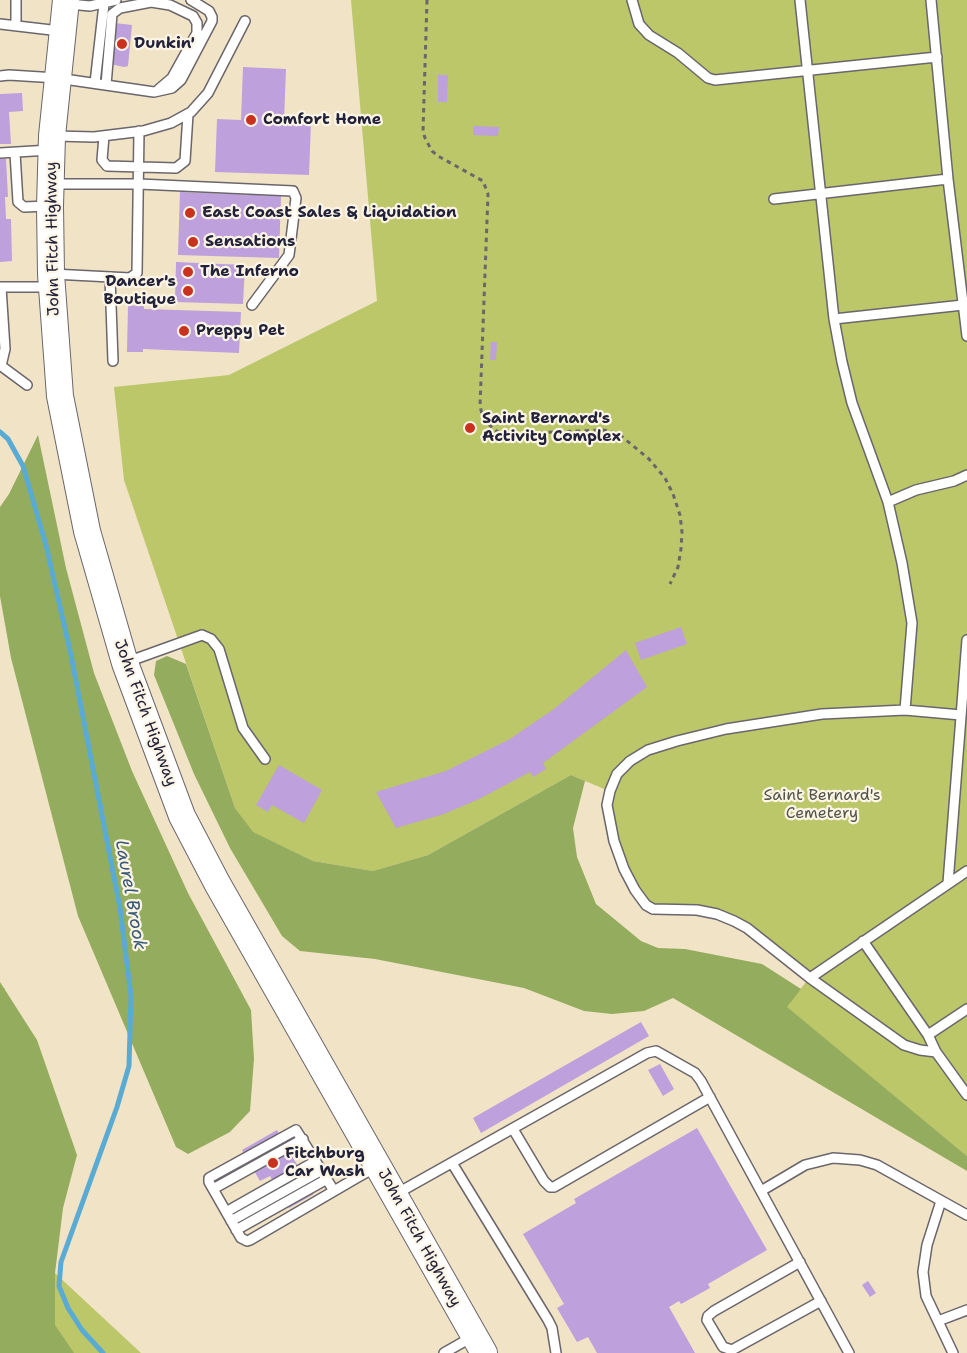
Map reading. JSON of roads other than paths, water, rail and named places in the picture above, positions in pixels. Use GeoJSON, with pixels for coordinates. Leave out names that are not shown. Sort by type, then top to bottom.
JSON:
{"type":"FeatureCollection","features":[{"type":"Feature","properties":{"kind":"main road","name":"John Fitch Highway"},"geometry":{"type":"LineString","coordinates":[[66,2],[57,78],[51,195],[52,280],[60,396],[87,531],[125,663],[182,816],[217,884],[479,1344]]}},
{"type":"Feature","properties":{"kind":"lane"},"geometry":{"type":"LineString","coordinates":[[16,0],[16,24]]}},
{"type":"Feature","properties":{"kind":"lane"},"geometry":{"type":"LineString","coordinates":[[66,2],[85,6],[116,0]]}},
{"type":"Feature","properties":{"kind":"lane"},"geometry":{"type":"LineString","coordinates":[[0,76],[57,78],[148,91],[166,91],[178,83],[212,21],[209,11],[191,0]]}},
{"type":"Feature","properties":{"kind":"lane"},"geometry":{"type":"LineString","coordinates":[[632,0],[639,24],[649,35],[678,53],[708,78],[721,80],[937,57]]}},
{"type":"Feature","properties":{"kind":"lane"},"geometry":{"type":"LineString","coordinates":[[800,0],[834,319],[852,403],[888,502],[912,622],[905,710]]}},
{"type":"Feature","properties":{"kind":"lane"},"geometry":{"type":"LineString","coordinates":[[931,0],[948,179],[967,336]]}},
{"type":"Feature","properties":{"kind":"lane"},"geometry":{"type":"LineString","coordinates":[[106,85],[112,14],[120,8],[144,2],[163,3],[194,16],[197,33],[168,83],[159,89],[148,91]]}},
{"type":"Feature","properties":{"kind":"lane"},"geometry":{"type":"LineString","coordinates":[[95,83],[104,4]]}},
{"type":"Feature","properties":{"kind":"lane"},"geometry":{"type":"LineString","coordinates":[[0,153],[15,153],[52,143],[139,131],[171,123],[188,114],[208,93],[244,21]]}},
{"type":"Feature","properties":{"kind":"lane"},"geometry":{"type":"LineString","coordinates":[[0,24],[62,31]]}},
{"type":"Feature","properties":{"kind":"lane"},"geometry":{"type":"LineString","coordinates":[[104,136],[104,164],[107,166],[176,168],[185,161],[188,114]]}},
{"type":"Feature","properties":{"kind":"lane"},"geometry":{"type":"LineString","coordinates":[[27,385],[1,365],[5,349],[1,287],[52,280],[130,278],[137,273],[139,131]]}},
{"type":"Feature","properties":{"kind":"lane"},"geometry":{"type":"LineString","coordinates":[[15,153],[17,199],[19,204],[27,207],[51,195],[139,184],[293,191],[296,198],[289,255],[252,305]]}},
{"type":"Feature","properties":{"kind":"lane"},"geometry":{"type":"LineString","coordinates":[[774,199],[948,179]]}},
{"type":"Feature","properties":{"kind":"lane"},"geometry":{"type":"LineString","coordinates":[[110,277],[112,361]]}},
{"type":"Feature","properties":{"kind":"lane"},"geometry":{"type":"LineString","coordinates":[[834,319],[963,305]]}},
{"type":"Feature","properties":{"kind":"lane"},"geometry":{"type":"LineString","coordinates":[[888,502],[915,490],[954,481],[967,475]]}},
{"type":"Feature","properties":{"kind":"lane"},"geometry":{"type":"LineString","coordinates":[[125,663],[202,635],[212,639],[219,649],[243,728],[265,759]]}},
{"type":"Feature","properties":{"kind":"lane"},"geometry":{"type":"LineString","coordinates":[[948,883],[963,737],[961,715],[967,640]]}},
{"type":"Feature","properties":{"kind":"lane"},"geometry":{"type":"LineString","coordinates":[[936,1052],[904,1045],[810,978],[747,928],[734,921],[717,914],[697,910],[653,909],[646,905],[624,868],[614,841],[607,806],[617,774],[630,761],[648,750],[677,741],[772,721],[822,714],[905,710],[961,715]]}},
{"type":"Feature","properties":{"kind":"lane"},"geometry":{"type":"LineString","coordinates":[[810,978],[967,871]]}},
{"type":"Feature","properties":{"kind":"lane"},"geometry":{"type":"LineString","coordinates":[[863,941],[967,1095]]}},
{"type":"Feature","properties":{"kind":"lane"},"geometry":{"type":"LineString","coordinates":[[928,1035],[967,1009]]}},
{"type":"Feature","properties":{"kind":"lane"},"geometry":{"type":"LineString","coordinates":[[394,1195],[648,1053],[656,1051],[695,1073],[849,1353]]}},
{"type":"Feature","properties":{"kind":"lane"},"geometry":{"type":"LineString","coordinates":[[513,1129],[544,1181],[550,1187],[554,1187],[710,1097]]}},
{"type":"Feature","properties":{"kind":"lane"},"geometry":{"type":"LineString","coordinates":[[334,1191],[302,1137],[211,1186],[245,1241],[250,1240],[378,1166]]}},
{"type":"Feature","properties":{"kind":"lane"},"geometry":{"type":"LineString","coordinates":[[761,1191],[805,1165],[833,1158],[844,1158],[877,1165],[967,1215]]}},
{"type":"Feature","properties":{"kind":"lane"},"geometry":{"type":"LineString","coordinates":[[226,1212],[316,1161]]}},
{"type":"Feature","properties":{"kind":"lane"},"geometry":{"type":"LineString","coordinates":[[452,1163],[548,1320],[554,1337],[556,1353]]}},
{"type":"Feature","properties":{"kind":"lane"},"geometry":{"type":"LineString","coordinates":[[234,1226],[324,1175]]}},
{"type":"Feature","properties":{"kind":"lane"},"geometry":{"type":"LineString","coordinates":[[941,1201],[923,1262],[926,1296],[953,1353]]}},
{"type":"Feature","properties":{"kind":"lane"},"geometry":{"type":"LineString","coordinates":[[800,1262],[714,1311],[707,1320],[723,1347],[732,1350],[821,1301]]}},
{"type":"Feature","properties":{"kind":"lane"},"geometry":{"type":"LineString","coordinates":[[938,1321],[967,1310]]}},
{"type":"Feature","properties":{"kind":"lane"},"geometry":{"type":"LineString","coordinates":[[444,1353],[479,1344]]}},
{"type":"Feature","properties":{"kind":"waterway","name":"Laurel Brook"},"geometry":{"type":"LineString","coordinates":[[0,432],[8,439],[23,466],[46,545],[71,655],[120,908],[131,996],[129,1066],[117,1107],[61,1262],[59,1286],[68,1308],[82,1330],[103,1353]]}},
{"type":"Feature","properties":{"kind":"place","name":"Dunkin'"},"geometry":{"type":"Point","coordinates":[122,44]}},
{"type":"Feature","properties":{"kind":"place","name":"Comfort Home"},"geometry":{"type":"Point","coordinates":[251,120]}},
{"type":"Feature","properties":{"kind":"place","name":"East Coast Sales & Liquidation"},"geometry":{"type":"Point","coordinates":[190,213]}},
{"type":"Feature","properties":{"kind":"place","name":"Sensations"},"geometry":{"type":"Point","coordinates":[193,242]}},
{"type":"Feature","properties":{"kind":"place","name":"The Inferno"},"geometry":{"type":"Point","coordinates":[188,272]}},
{"type":"Feature","properties":{"kind":"place","name":"Dancer's Boutique"},"geometry":{"type":"Point","coordinates":[188,291]}},
{"type":"Feature","properties":{"kind":"place","name":"Preppy Pet"},"geometry":{"type":"Point","coordinates":[184,331]}},
{"type":"Feature","properties":{"kind":"place","name":"Saint Bernard's Activity Complex"},"geometry":{"type":"Point","coordinates":[470,428]}},
{"type":"Feature","properties":{"kind":"place","name":"Fitchburg Car Wash"},"geometry":{"type":"Point","coordinates":[273,1163]}},
{"type":"Feature","properties":{"kind":"park label","name":"Saint Bernard's Cemetery"},"geometry":{"type":"Point","coordinates":[822,805]}}]}
